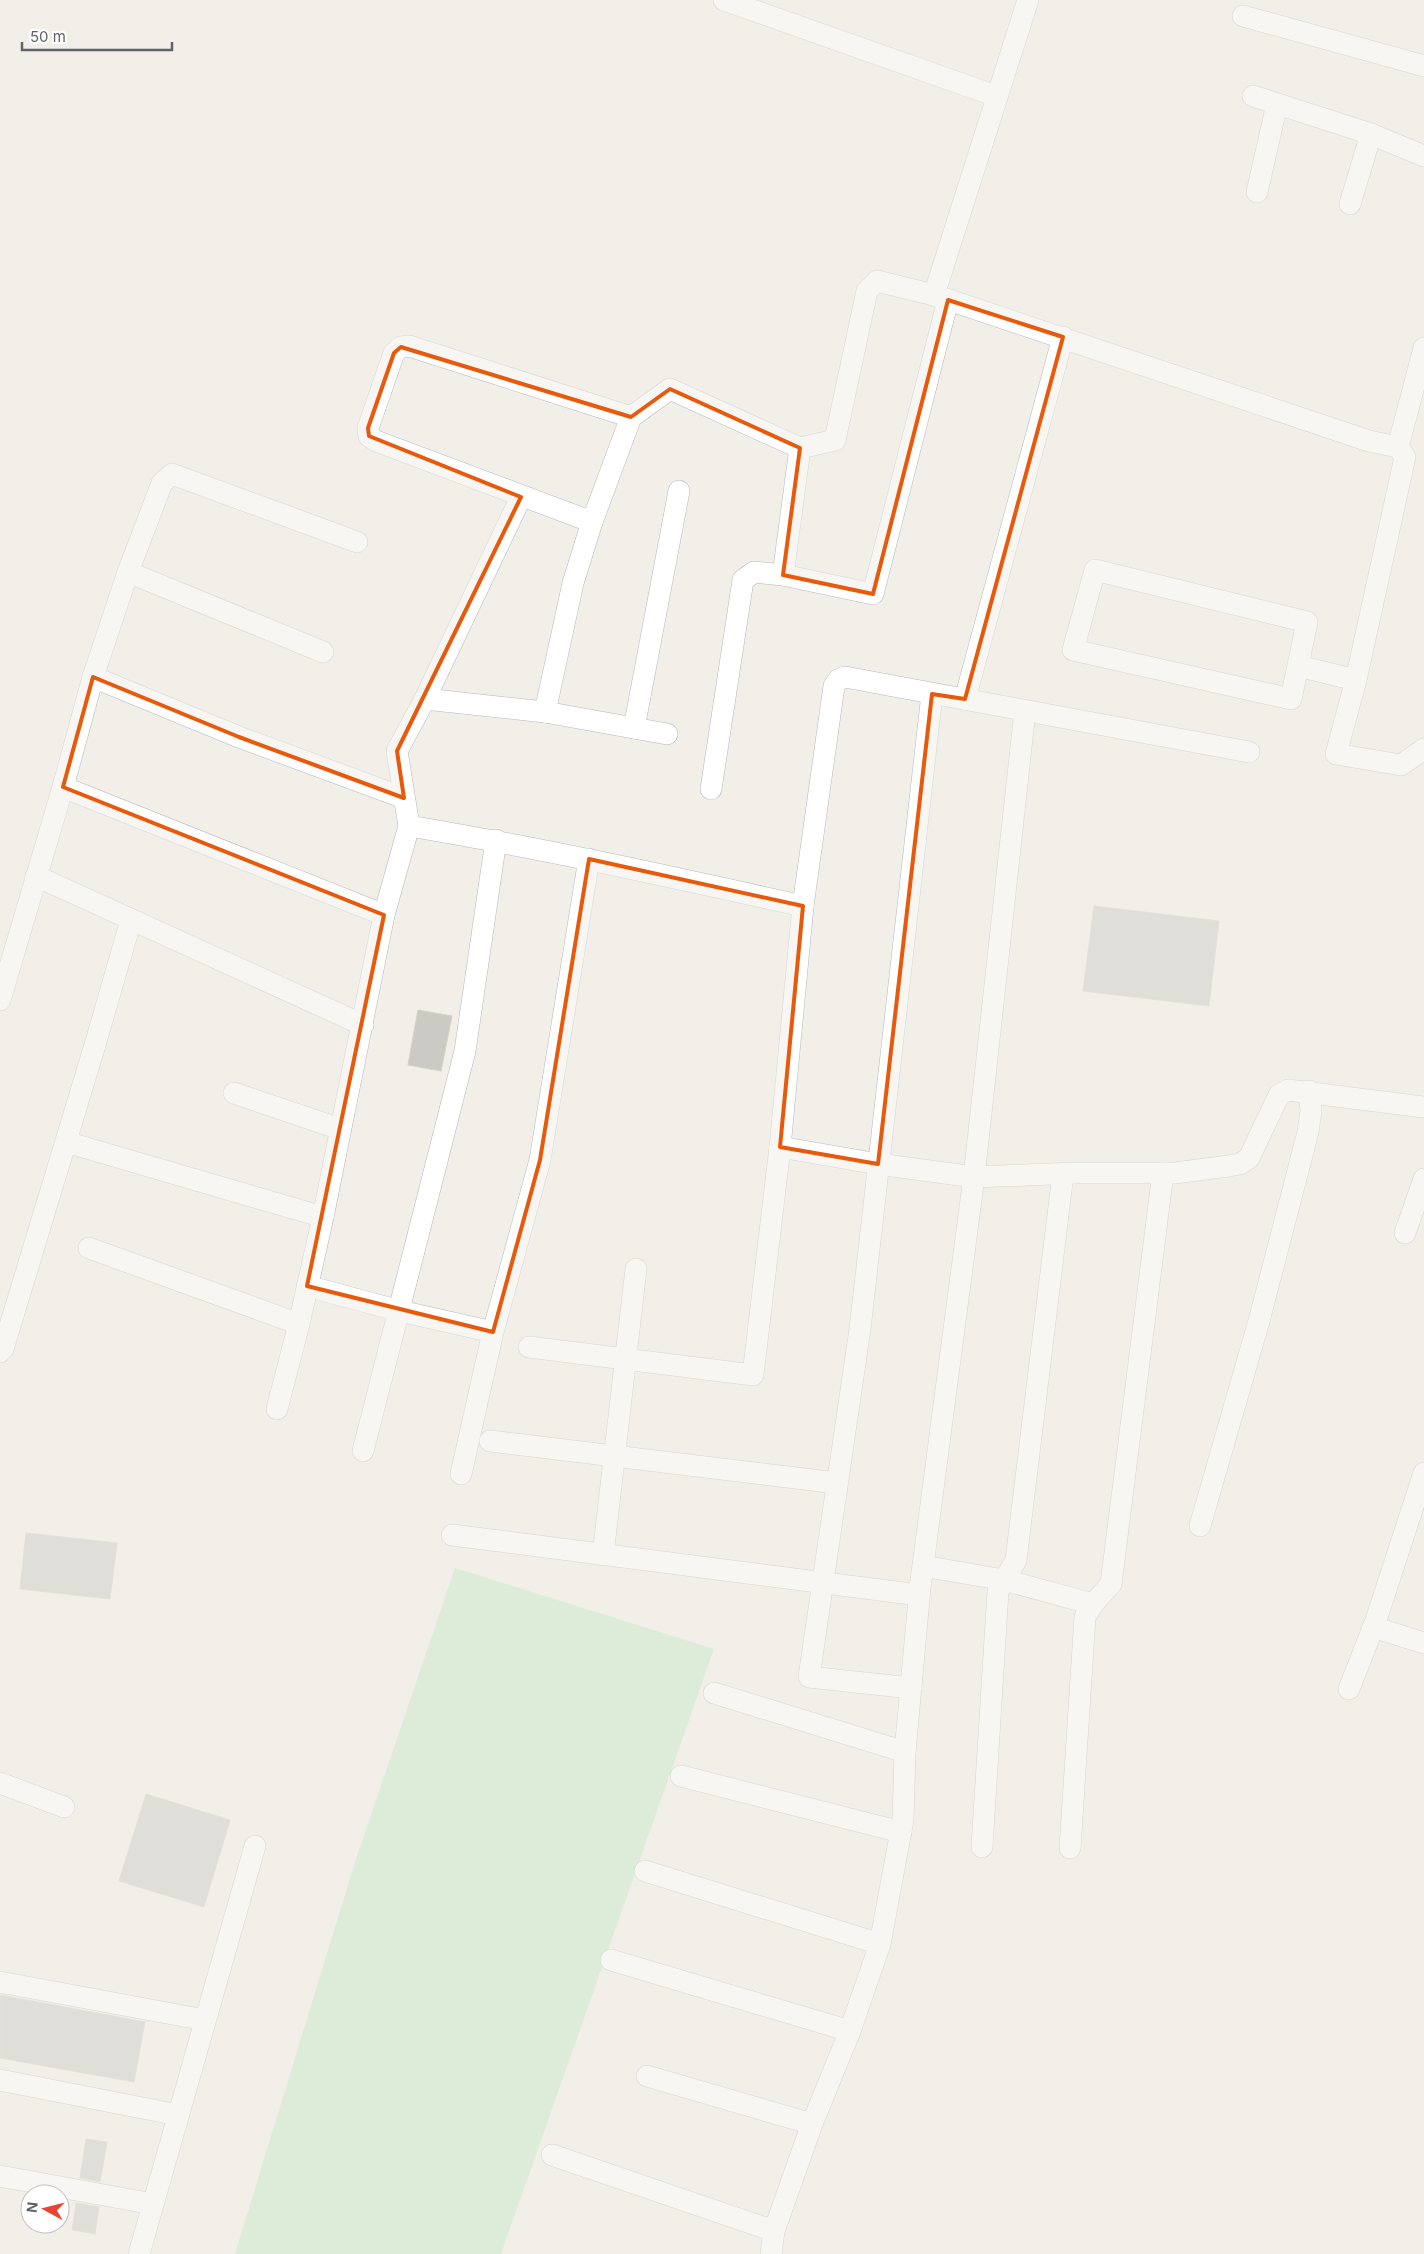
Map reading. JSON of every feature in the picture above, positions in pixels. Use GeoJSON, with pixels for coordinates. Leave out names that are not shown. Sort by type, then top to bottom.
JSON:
{"type":"FeatureCollection","features":[{"type":"Feature","properties":{"kind":"street"},"geometry":{"type":"LineString","coordinates":[[724,0],[996,96]]}},
{"type":"Feature","properties":{"kind":"street"},"geometry":{"type":"LineString","coordinates":[[711,789],[743,580],[754,572],[783,575],[873,594],[941,297],[996,96],[1028,0]]}},
{"type":"Feature","properties":{"kind":"street"},"geometry":{"type":"LineString","coordinates":[[1243,16],[1424,66]]}},
{"type":"Feature","properties":{"kind":"street"},"geometry":{"type":"LineString","coordinates":[[1253,96],[1371,134],[1424,156]]}},
{"type":"Feature","properties":{"kind":"street"},"geometry":{"type":"LineString","coordinates":[[1256,192],[1277,104]]}},
{"type":"Feature","properties":{"kind":"street"},"geometry":{"type":"LineString","coordinates":[[1350,204],[1371,134]]}},
{"type":"Feature","properties":{"kind":"street"},"geometry":{"type":"LineString","coordinates":[[545,712],[573,583],[592,522],[631,416],[670,389],[800,448],[835,440],[867,291],[877,281],[941,297],[1369,441],[1398,447],[1405,457],[1356,680],[1336,754],[1401,765],[1424,749]]}},
{"type":"Feature","properties":{"kind":"street"},"geometry":{"type":"LineString","coordinates":[[965,699],[1063,337]]}},
{"type":"Feature","properties":{"kind":"street"},"geometry":{"type":"LineString","coordinates":[[592,522],[521,497],[376,441],[370,436],[368,428],[394,353],[401,347],[409,346],[631,416]]}},
{"type":"Feature","properties":{"kind":"street"},"geometry":{"type":"LineString","coordinates":[[1398,447],[1424,348]]}},
{"type":"Feature","properties":{"kind":"street"},"geometry":{"type":"LineString","coordinates":[[783,575],[800,448]]}},
{"type":"Feature","properties":{"kind":"street"},"geometry":{"type":"LineString","coordinates":[[0,1000],[63,788],[93,677],[128,572],[162,483],[172,474],[357,542]]}},
{"type":"Feature","properties":{"kind":"street"},"geometry":{"type":"LineString","coordinates":[[634,728],[678,490]]}},
{"type":"Feature","properties":{"kind":"street"},"geometry":{"type":"LineString","coordinates":[[277,1409],[299,1324],[323,1217],[384,915],[409,826],[396,751],[425,699],[521,497]]}},
{"type":"Feature","properties":{"kind":"street"},"geometry":{"type":"LineString","coordinates":[[1095,570],[1307,622],[1298,666],[1291,699],[1073,650],[1095,570]]}},
{"type":"Feature","properties":{"kind":"street"},"geometry":{"type":"LineString","coordinates":[[128,572],[322,652]]}},
{"type":"Feature","properties":{"kind":"street"},"geometry":{"type":"LineString","coordinates":[[1298,666],[1356,680]]}},
{"type":"Feature","properties":{"kind":"street"},"geometry":{"type":"LineString","coordinates":[[93,677],[239,737],[404,798]]}},
{"type":"Feature","properties":{"kind":"street"},"geometry":{"type":"LineString","coordinates":[[529,1347],[753,1375],[780,1147],[802,906],[834,686],[838,680],[845,677],[1249,752]]}},
{"type":"Feature","properties":{"kind":"street"},"geometry":{"type":"LineString","coordinates":[[911,1688],[810,1677],[860,1329],[932,694]]}},
{"type":"Feature","properties":{"kind":"street"},"geometry":{"type":"LineString","coordinates":[[425,699],[545,712],[667,734]]}},
{"type":"Feature","properties":{"kind":"street"},"geometry":{"type":"LineString","coordinates":[[772,2254],[774,2231],[812,2124],[850,2031],[880,1944],[903,1820],[905,1752],[923,1566],[974,1177],[1025,711]]}},
{"type":"Feature","properties":{"kind":"street"},"geometry":{"type":"LineString","coordinates":[[63,788],[384,915]]}},
{"type":"Feature","properties":{"kind":"street"},"geometry":{"type":"LineString","coordinates":[[409,826],[496,840],[802,906]]}},
{"type":"Feature","properties":{"kind":"street"},"geometry":{"type":"LineString","coordinates":[[364,1451],[465,1051],[496,840]]}},
{"type":"Feature","properties":{"kind":"street"},"geometry":{"type":"LineString","coordinates":[[461,1474],[493,1332],[540,1160],[589,859]]}},
{"type":"Feature","properties":{"kind":"street"},"geometry":{"type":"LineString","coordinates":[[36,876],[363,1025]]}},
{"type":"Feature","properties":{"kind":"street"},"geometry":{"type":"LineString","coordinates":[[0,1352],[3,1349],[66,1142],[131,920]]}},
{"type":"Feature","properties":{"kind":"street"},"geometry":{"type":"LineString","coordinates":[[780,1147],[878,1164],[974,1177],[1163,1173],[1240,1164],[1250,1158],[1279,1095],[1288,1090],[1424,1107]]}},
{"type":"Feature","properties":{"kind":"street"},"geometry":{"type":"LineString","coordinates":[[1200,1526],[1254,1339],[1308,1132],[1311,1111],[1309,1092]]}},
{"type":"Feature","properties":{"kind":"street"},"geometry":{"type":"LineString","coordinates":[[234,1093],[340,1129]]}},
{"type":"Feature","properties":{"kind":"street"},"geometry":{"type":"LineString","coordinates":[[66,1142],[323,1217]]}},
{"type":"Feature","properties":{"kind":"street"},"geometry":{"type":"LineString","coordinates":[[1070,1848],[1085,1618],[1093,1604],[1111,1584],[1163,1173]]}},
{"type":"Feature","properties":{"kind":"street"},"geometry":{"type":"LineString","coordinates":[[982,1847],[998,1591],[1016,1560],[1063,1174]]}},
{"type":"Feature","properties":{"kind":"street"},"geometry":{"type":"LineString","coordinates":[[1405,1233],[1424,1179]]}},
{"type":"Feature","properties":{"kind":"street"},"geometry":{"type":"LineString","coordinates":[[89,1248],[299,1324]]}},
{"type":"Feature","properties":{"kind":"street"},"geometry":{"type":"LineString","coordinates":[[603,1555],[636,1268]]}},
{"type":"Feature","properties":{"kind":"street"},"geometry":{"type":"LineString","coordinates":[[307,1286],[400,1311],[493,1332]]}},
{"type":"Feature","properties":{"kind":"street"},"geometry":{"type":"LineString","coordinates":[[490,1441],[837,1483]]}},
{"type":"Feature","properties":{"kind":"street"},"geometry":{"type":"LineString","coordinates":[[1349,1689],[1373,1627],[1424,1473]]}},
{"type":"Feature","properties":{"kind":"street"},"geometry":{"type":"LineString","coordinates":[[452,1535],[920,1595]]}},
{"type":"Feature","properties":{"kind":"street"},"geometry":{"type":"LineString","coordinates":[[923,1566],[1004,1580],[1093,1604]]}},
{"type":"Feature","properties":{"kind":"street"},"geometry":{"type":"LineString","coordinates":[[1373,1627],[1424,1644]]}},
{"type":"Feature","properties":{"kind":"street"},"geometry":{"type":"LineString","coordinates":[[714,1693],[905,1752]]}},
{"type":"Feature","properties":{"kind":"street"},"geometry":{"type":"LineString","coordinates":[[681,1776],[901,1832]]}},
{"type":"Feature","properties":{"kind":"street"},"geometry":{"type":"LineString","coordinates":[[0,1783],[64,1807]]}},
{"type":"Feature","properties":{"kind":"street"},"geometry":{"type":"LineString","coordinates":[[139,2254],[256,1846]]}},
{"type":"Feature","properties":{"kind":"street"},"geometry":{"type":"LineString","coordinates":[[645,1871],[880,1944]]}},
{"type":"Feature","properties":{"kind":"street"},"geometry":{"type":"LineString","coordinates":[[611,1960],[850,2031]]}},
{"type":"Feature","properties":{"kind":"street"},"geometry":{"type":"LineString","coordinates":[[0,1982],[205,2020]]}},
{"type":"Feature","properties":{"kind":"street"},"geometry":{"type":"LineString","coordinates":[[647,2076],[812,2124]]}},
{"type":"Feature","properties":{"kind":"street"},"geometry":{"type":"LineString","coordinates":[[0,2080],[178,2115]]}},
{"type":"Feature","properties":{"kind":"street"},"geometry":{"type":"LineString","coordinates":[[552,2155],[774,2231]]}},
{"type":"Feature","properties":{"kind":"street"},"geometry":{"type":"LineString","coordinates":[[0,2176],[153,2204]]}},
{"type":"Feature","properties":{"kind":"highlighted area"},"geometry":{"type":"Polygon","coordinates":[[[948,300],[1063,337],[965,699],[932,694],[878,1164],[780,1147],[803,906],[589,859],[540,1160],[493,1332],[307,1286],[384,915],[63,787],[93,677],[239,737],[404,798],[397,751],[521,497],[369,436],[368,428],[394,353],[401,347],[631,417],[670,389],[800,448],[783,575],[873,594],[948,300]]]}},
{"type":"Feature","properties":{"kind":"green space"},"geometry":{"type":"Polygon","coordinates":[[[455,1568],[714,1649],[501,2254],[235,2254],[355,1862],[455,1568]]]}},
{"type":"Feature","properties":{"kind":"building"},"geometry":{"type":"Polygon","coordinates":[[[1094,906],[1219,921],[1209,1006],[1083,991],[1094,906]]]}},
{"type":"Feature","properties":{"kind":"building"},"geometry":{"type":"Polygon","coordinates":[[[418,1010],[452,1016],[441,1071],[408,1065],[418,1010]]]}},
{"type":"Feature","properties":{"kind":"building"},"geometry":{"type":"Polygon","coordinates":[[[26,1533],[117,1543],[110,1599],[20,1589],[26,1533]]]}},
{"type":"Feature","properties":{"kind":"building"},"geometry":{"type":"Polygon","coordinates":[[[146,1794],[230,1820],[204,1907],[119,1881],[146,1794]]]}},
{"type":"Feature","properties":{"kind":"building"},"geometry":{"type":"Polygon","coordinates":[[[0,1995],[145,2022],[134,2082],[0,2058],[0,1995]]]}},
{"type":"Feature","properties":{"kind":"building"},"geometry":{"type":"Polygon","coordinates":[[[86,2139],[107,2142],[100,2182],[80,2178],[86,2139]]]}},
{"type":"Feature","properties":{"kind":"building"},"geometry":{"type":"Polygon","coordinates":[[[76,2203],[99,2207],[95,2234],[72,2230],[76,2203]]]}}]}
